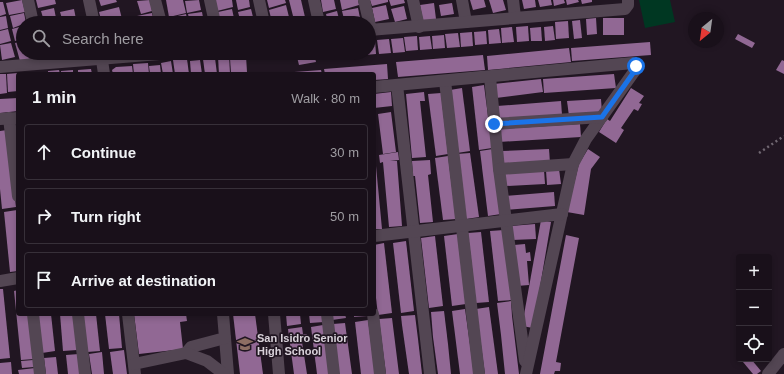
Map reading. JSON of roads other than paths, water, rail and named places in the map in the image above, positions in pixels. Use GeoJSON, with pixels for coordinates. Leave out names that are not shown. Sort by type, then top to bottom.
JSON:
{"type":"FeatureCollection","features":[{"type":"Feature","properties":{"kind":"street"},"geometry":{"type":"LineString","coordinates":[[28,0],[31,16]]}},
{"type":"Feature","properties":{"kind":"street"},"geometry":{"type":"LineString","coordinates":[[89,0],[92,16]]}},
{"type":"Feature","properties":{"kind":"street"},"geometry":{"type":"LineString","coordinates":[[155,0],[159,16]]}},
{"type":"Feature","properties":{"kind":"street"},"geometry":{"type":"LineString","coordinates":[[210,0],[213,16]]}},
{"type":"Feature","properties":{"kind":"street"},"geometry":{"type":"LineString","coordinates":[[259,0],[262,16]]}},
{"type":"Feature","properties":{"kind":"street"},"geometry":{"type":"LineString","coordinates":[[314,0],[317,16]]}},
{"type":"Feature","properties":{"kind":"street"},"geometry":{"type":"LineString","coordinates":[[364,0],[367,16]]}},
{"type":"Feature","properties":{"kind":"street"},"geometry":{"type":"LineString","coordinates":[[413,0],[419,27]]}},
{"type":"Feature","properties":{"kind":"street"},"geometry":{"type":"LineString","coordinates":[[462,0],[466,22]]}},
{"type":"Feature","properties":{"kind":"street"},"geometry":{"type":"LineString","coordinates":[[513,0],[515,17]]}},
{"type":"Feature","properties":{"kind":"street"},"geometry":{"type":"LineString","coordinates":[[376,30],[624,9],[628,5],[628,0]]}},
{"type":"Feature","properties":{"kind":"street"},"geometry":{"type":"LineString","coordinates":[[0,68],[34,60]]}},
{"type":"Feature","properties":{"kind":"street"},"geometry":{"type":"LineString","coordinates":[[103,60],[104,72]]}},
{"type":"Feature","properties":{"kind":"street"},"geometry":{"type":"LineString","coordinates":[[376,87],[635,64],[636,69],[586,139],[573,164],[526,372]]}},
{"type":"Feature","properties":{"kind":"street"},"geometry":{"type":"LineString","coordinates":[[490,77],[499,169],[526,372]]}},
{"type":"Feature","properties":{"kind":"street"},"geometry":{"type":"LineString","coordinates":[[445,80],[479,374]]}},
{"type":"Feature","properties":{"kind":"street"},"geometry":{"type":"LineString","coordinates":[[397,85],[412,232],[430,374]]}},
{"type":"Feature","properties":{"kind":"street"},"geometry":{"type":"LineString","coordinates":[[494,124],[602,117]]}},
{"type":"Feature","properties":{"kind":"street"},"geometry":{"type":"LineString","coordinates":[[9,118],[16,179]]}},
{"type":"Feature","properties":{"kind":"street"},"geometry":{"type":"LineString","coordinates":[[499,169],[573,164]]}},
{"type":"Feature","properties":{"kind":"street"},"geometry":{"type":"LineString","coordinates":[[376,236],[562,214]]}},
{"type":"Feature","properties":{"kind":"street"},"geometry":{"type":"LineString","coordinates":[[0,280],[16,278]]}},
{"type":"Feature","properties":{"kind":"street"},"geometry":{"type":"LineString","coordinates":[[33,316],[40,374]]}},
{"type":"Feature","properties":{"kind":"street"},"geometry":{"type":"LineString","coordinates":[[78,316],[85,374]]}},
{"type":"Feature","properties":{"kind":"street"},"geometry":{"type":"LineString","coordinates":[[128,316],[134,369],[186,353],[191,347],[225,338]]}},
{"type":"Feature","properties":{"kind":"street"},"geometry":{"type":"LineString","coordinates":[[223,316],[228,374]]}},
{"type":"Feature","properties":{"kind":"street"},"geometry":{"type":"LineString","coordinates":[[274,316],[279,374]]}},
{"type":"Feature","properties":{"kind":"street"},"geometry":{"type":"LineString","coordinates":[[327,316],[334,374]]}},
{"type":"Feature","properties":{"kind":"street"},"geometry":{"type":"LineString","coordinates":[[373,316],[380,374]]}},
{"type":"Feature","properties":{"kind":"street"},"geometry":{"type":"LineString","coordinates":[[186,353],[207,360],[224,374]]}},
{"type":"Feature","properties":{"kind":"street"},"geometry":{"type":"LineString","coordinates":[[768,374],[784,354]]}},
{"type":"Feature","properties":{"kind":"place","name":"San Isidro Senior High School"},"geometry":{"type":"Point","coordinates":[245,344]}}]}
